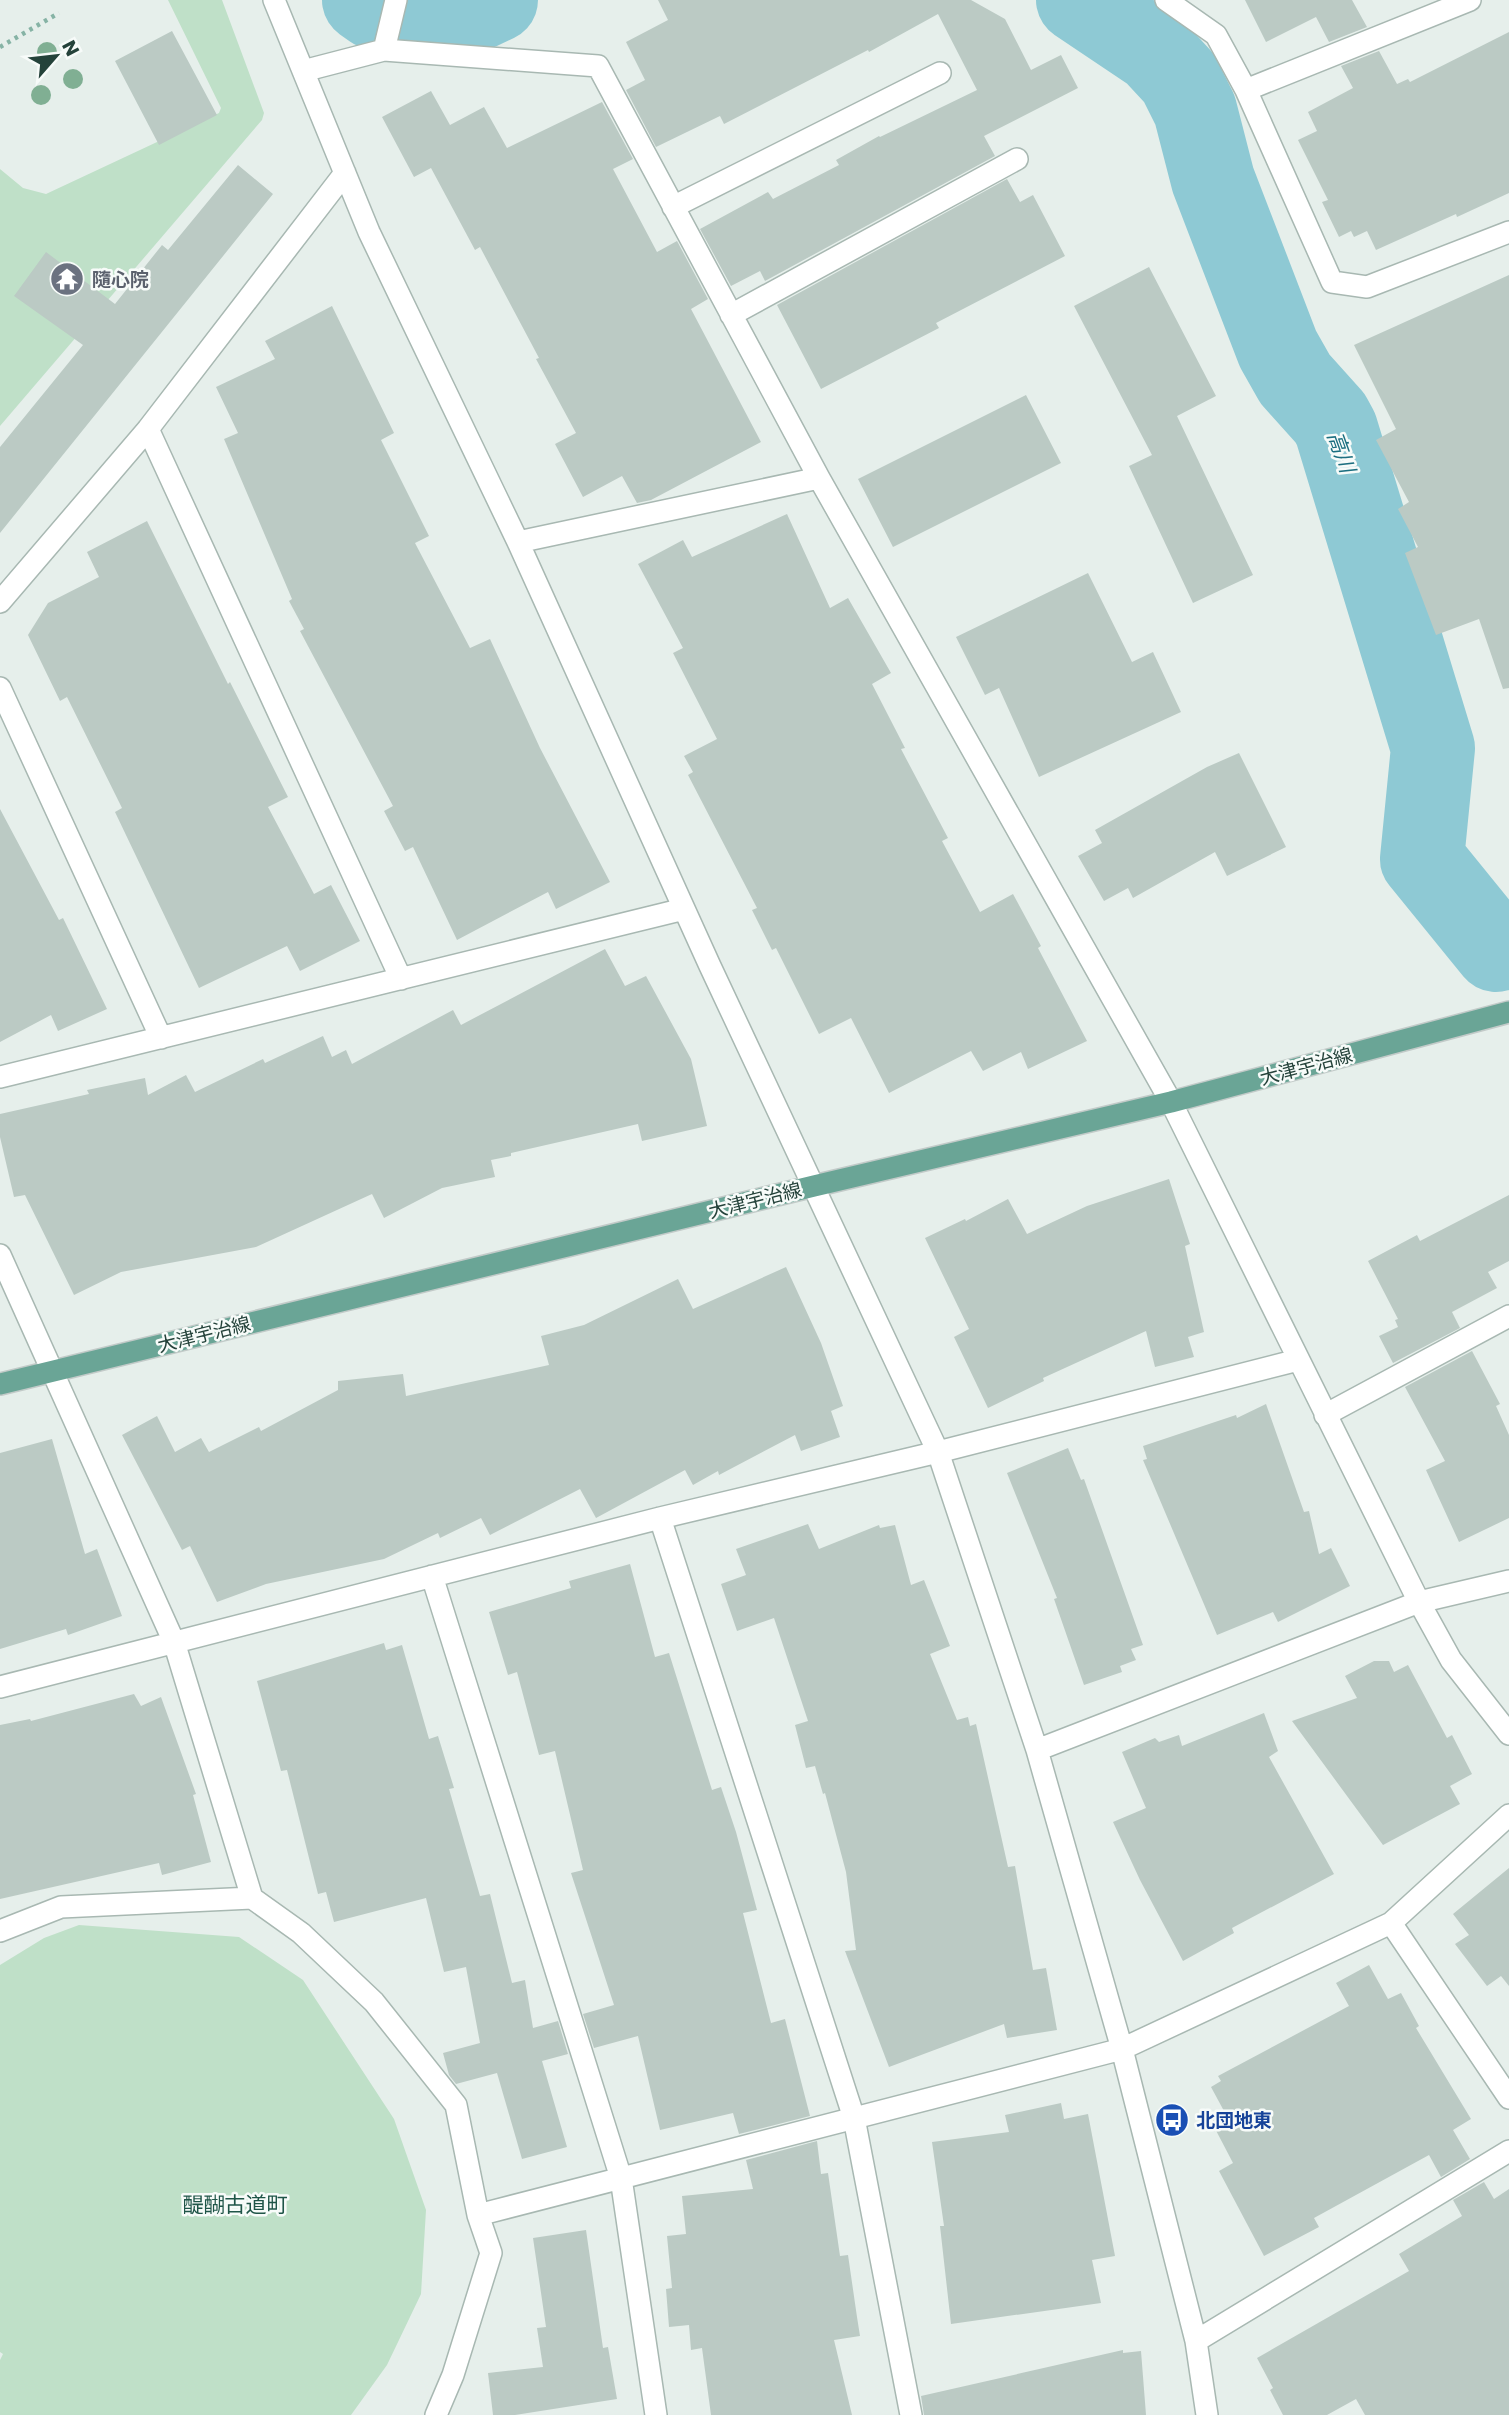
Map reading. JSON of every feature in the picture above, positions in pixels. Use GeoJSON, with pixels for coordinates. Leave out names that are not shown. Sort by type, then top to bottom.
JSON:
{"type":"FeatureCollection","features":[{"type":"Feature","properties":{"kind":"main road","name":"大津宇治線"},"geometry":{"type":"LineString","coordinates":[[0,1384],[1171,1102],[1509,1012]]}},
{"type":"Feature","properties":{"kind":"street"},"geometry":{"type":"LineString","coordinates":[[274,0],[369,232],[518,542],[684,909],[938,1452],[1037,1750],[1122,2049],[1196,2341],[1207,2415]]}},
{"type":"Feature","properties":{"kind":"street"},"geometry":{"type":"LineString","coordinates":[[384,50],[396,0]]}},
{"type":"Feature","properties":{"kind":"street"},"geometry":{"type":"LineString","coordinates":[[1166,0],[1216,35],[1246,90],[1332,282],[1367,288],[1509,232]]}},
{"type":"Feature","properties":{"kind":"street"},"geometry":{"type":"LineString","coordinates":[[1246,90],[1470,0]]}},
{"type":"Feature","properties":{"kind":"street"},"geometry":{"type":"LineString","coordinates":[[303,71],[384,50],[598,66],[819,478],[1171,1102],[1419,1602],[1451,1660],[1509,1734]]}},
{"type":"Feature","properties":{"kind":"street"},"geometry":{"type":"LineString","coordinates":[[673,207],[940,73]]}},
{"type":"Feature","properties":{"kind":"street"},"geometry":{"type":"LineString","coordinates":[[731,315],[1017,159]]}},
{"type":"Feature","properties":{"kind":"street"},"geometry":{"type":"LineString","coordinates":[[0,602],[148,429],[345,173]]}},
{"type":"Feature","properties":{"kind":"street"},"geometry":{"type":"LineString","coordinates":[[148,429],[401,979]]}},
{"type":"Feature","properties":{"kind":"street"},"geometry":{"type":"LineString","coordinates":[[518,542],[819,478]]}},
{"type":"Feature","properties":{"kind":"street"},"geometry":{"type":"LineString","coordinates":[[0,688],[161,1038]]}},
{"type":"Feature","properties":{"kind":"street"},"geometry":{"type":"LineString","coordinates":[[0,1077],[684,909]]}},
{"type":"Feature","properties":{"kind":"street"},"geometry":{"type":"LineString","coordinates":[[0,1255],[174,1642],[252,1898],[301,1933],[374,2002],[456,2105],[478,2215],[491,2253],[453,2375],[436,2415]]}},
{"type":"Feature","properties":{"kind":"street"},"geometry":{"type":"LineString","coordinates":[[1325,1415],[1509,1317]]}},
{"type":"Feature","properties":{"kind":"street"},"geometry":{"type":"LineString","coordinates":[[0,1687],[660,1518],[938,1452],[1298,1360]]}},
{"type":"Feature","properties":{"kind":"street"},"geometry":{"type":"LineString","coordinates":[[660,1518],[854,2118],[911,2415]]}},
{"type":"Feature","properties":{"kind":"street"},"geometry":{"type":"LineString","coordinates":[[432,1576],[621,2178],[656,2415]]}},
{"type":"Feature","properties":{"kind":"street"},"geometry":{"type":"LineString","coordinates":[[1037,1750],[1419,1602],[1509,1581]]}},
{"type":"Feature","properties":{"kind":"street"},"geometry":{"type":"LineString","coordinates":[[478,2215],[1122,2049],[1391,1923],[1509,1815]]}},
{"type":"Feature","properties":{"kind":"street"},"geometry":{"type":"LineString","coordinates":[[0,1931],[61,1907],[252,1898]]}},
{"type":"Feature","properties":{"kind":"street"},"geometry":{"type":"LineString","coordinates":[[1391,1923],[1509,2098]]}},
{"type":"Feature","properties":{"kind":"street"},"geometry":{"type":"LineString","coordinates":[[1196,2341],[1509,2151]]}},
{"type":"Feature","properties":{"kind":"path"},"geometry":{"type":"LineString","coordinates":[[0,47],[59,13]]}},
{"type":"Feature","properties":{"kind":"green space"},"geometry":{"type":"Polygon","coordinates":[[[168,0],[222,0],[264,113],[262,120],[0,426],[0,169],[23,188],[46,194],[219,113],[221,108],[168,0]]]}},
{"type":"Feature","properties":{"kind":"green space"},"geometry":{"type":"Polygon","coordinates":[[[79,1925],[239,1937],[303,1980],[394,2119],[426,2210],[421,2294],[387,2365],[351,2415],[0,2415],[0,2360],[3,2354],[0,2352],[0,1965],[44,1938],[79,1925]]]}},
{"type":"Feature","properties":{"kind":"building"},"geometry":{"type":"Polygon","coordinates":[[[658,0],[971,0],[1005,19],[1031,70],[1061,55],[1078,88],[984,136],[995,156],[765,281],[760,271],[731,286],[700,229],[768,192],[773,199],[839,165],[836,160],[879,136],[977,90],[938,14],[869,52],[868,50],[724,124],[720,116],[656,147],[626,90],[645,80],[626,42],[668,20],[658,0]]]}},
{"type":"Feature","properties":{"kind":"building"},"geometry":{"type":"Polygon","coordinates":[[[1245,0],[1352,0],[1367,27],[1329,42],[1316,17],[1266,42],[1245,0]]]}},
{"type":"Feature","properties":{"kind":"building"},"geometry":{"type":"Polygon","coordinates":[[[172,31],[217,115],[159,145],[115,61],[172,31]]]}},
{"type":"Feature","properties":{"kind":"building"},"geometry":{"type":"Polygon","coordinates":[[[1509,32],[1509,193],[1376,250],[1367,231],[1354,237],[1351,231],[1339,237],[1322,202],[1328,200],[1298,140],[1317,131],[1308,112],[1353,88],[1341,66],[1379,51],[1397,84],[1408,79],[1410,82],[1509,32]]]}},
{"type":"Feature","properties":{"kind":"building"},"geometry":{"type":"Polygon","coordinates":[[[431,91],[450,125],[484,107],[507,148],[602,102],[633,159],[613,169],[657,252],[677,241],[708,299],[691,309],[761,442],[651,500],[637,503],[622,476],[583,497],[555,444],[576,433],[536,359],[539,358],[480,247],[475,250],[431,168],[414,177],[382,117],[431,91]]]}},
{"type":"Feature","properties":{"kind":"building"},"geometry":{"type":"Polygon","coordinates":[[[238,165],[273,194],[0,533],[0,447],[83,345],[14,296],[46,252],[115,304],[162,245],[168,250],[238,165]]]}},
{"type":"Feature","properties":{"kind":"building"},"geometry":{"type":"Polygon","coordinates":[[[1007,179],[1020,202],[1033,195],[1065,256],[936,323],[939,328],[821,389],[777,305],[1007,179]]]}},
{"type":"Feature","properties":{"kind":"building"},"geometry":{"type":"Polygon","coordinates":[[[1149,267],[1216,396],[1177,416],[1253,575],[1193,603],[1129,466],[1152,455],[1074,306],[1149,267]]]}},
{"type":"Feature","properties":{"kind":"building"},"geometry":{"type":"Polygon","coordinates":[[[1509,275],[1509,688],[1503,689],[1479,619],[1436,635],[1405,553],[1418,547],[1398,509],[1409,502],[1376,440],[1396,429],[1354,345],[1509,275]]]}},
{"type":"Feature","properties":{"kind":"building"},"geometry":{"type":"Polygon","coordinates":[[[332,306],[394,433],[381,440],[429,536],[415,543],[470,648],[490,639],[540,748],[610,882],[556,909],[548,892],[457,940],[413,847],[405,851],[384,811],[393,806],[300,631],[304,629],[289,601],[292,599],[224,439],[238,433],[216,387],[275,359],[265,341],[332,306]]]}},
{"type":"Feature","properties":{"kind":"building"},"geometry":{"type":"Polygon","coordinates":[[[1026,395],[1061,463],[893,547],[858,479],[1026,395]]]}},
{"type":"Feature","properties":{"kind":"building"},"geometry":{"type":"Polygon","coordinates":[[[787,514],[830,608],[848,598],[891,673],[872,684],[905,748],[901,749],[948,838],[942,841],[980,912],[1013,894],[1087,1041],[1028,1069],[1021,1052],[983,1071],[971,1051],[889,1093],[851,1018],[819,1034],[776,948],[772,950],[752,910],[757,908],[688,775],[693,772],[684,756],[717,739],[673,653],[683,648],[638,564],[683,540],[692,557],[787,514]]]}},
{"type":"Feature","properties":{"kind":"building"},"geometry":{"type":"Polygon","coordinates":[[[147,521],[288,797],[268,807],[314,894],[331,885],[360,941],[300,971],[287,946],[199,988],[115,812],[122,808],[67,697],[60,701],[28,635],[48,603],[99,577],[87,552],[147,521]]]}},
{"type":"Feature","properties":{"kind":"building"},"geometry":{"type":"Polygon","coordinates":[[[1088,573],[1132,662],[1153,652],[1181,712],[1039,777],[999,688],[985,695],[956,637],[1088,573]]]}},
{"type":"Feature","properties":{"kind":"building"},"geometry":{"type":"Polygon","coordinates":[[[1239,753],[1286,847],[1227,876],[1215,852],[1133,898],[1128,888],[1104,901],[1078,856],[1102,843],[1095,830],[1207,767],[1239,753]]]}},
{"type":"Feature","properties":{"kind":"building"},"geometry":{"type":"Polygon","coordinates":[[[0,809],[59,920],[63,918],[107,1009],[58,1031],[51,1015],[0,1042],[0,809]]]}},
{"type":"Feature","properties":{"kind":"building"},"geometry":{"type":"Polygon","coordinates":[[[605,949],[625,986],[646,976],[691,1059],[707,1126],[642,1141],[638,1124],[511,1153],[511,1156],[491,1160],[495,1177],[442,1188],[384,1218],[372,1194],[256,1247],[121,1272],[74,1295],[25,1195],[14,1197],[0,1137],[0,1114],[89,1094],[87,1090],[145,1078],[148,1095],[186,1075],[195,1092],[263,1059],[265,1063],[323,1036],[332,1057],[346,1050],[352,1064],[453,1010],[461,1025],[605,949]]]}},
{"type":"Feature","properties":{"kind":"building"},"geometry":{"type":"Polygon","coordinates":[[[1169,1179],[1190,1244],[1185,1246],[1204,1332],[1188,1337],[1194,1357],[1155,1367],[1146,1331],[1043,1378],[1044,1381],[988,1408],[954,1337],[969,1329],[925,1238],[1008,1199],[1027,1234],[1087,1206],[1169,1179]]]}},
{"type":"Feature","properties":{"kind":"building"},"geometry":{"type":"Polygon","coordinates":[[[1509,1195],[1509,1261],[1488,1272],[1497,1288],[1452,1312],[1460,1328],[1393,1363],[1379,1336],[1398,1327],[1395,1320],[1398,1319],[1368,1261],[1417,1235],[1420,1241],[1509,1195]]]}},
{"type":"Feature","properties":{"kind":"building"},"geometry":{"type":"Polygon","coordinates":[[[786,1267],[821,1343],[843,1406],[831,1411],[840,1437],[801,1451],[795,1435],[719,1475],[718,1471],[693,1485],[685,1470],[596,1518],[580,1489],[490,1535],[481,1518],[440,1538],[438,1533],[384,1559],[266,1584],[217,1602],[190,1546],[182,1550],[122,1435],[157,1416],[175,1452],[201,1438],[209,1452],[259,1427],[261,1431],[338,1390],[338,1381],[403,1374],[406,1396],[549,1365],[541,1336],[584,1325],[678,1279],[693,1309],[786,1267]]]}},
{"type":"Feature","properties":{"kind":"building"},"geometry":{"type":"Polygon","coordinates":[[[1472,1351],[1500,1404],[1496,1406],[1509,1435],[1509,1518],[1459,1542],[1426,1470],[1445,1461],[1405,1387],[1472,1351]]]}},
{"type":"Feature","properties":{"kind":"building"},"geometry":{"type":"Polygon","coordinates":[[[1266,1404],[1304,1512],[1309,1511],[1319,1554],[1331,1548],[1350,1586],[1278,1622],[1273,1612],[1217,1635],[1143,1460],[1147,1459],[1143,1446],[1236,1415],[1237,1418],[1266,1404]]]}},
{"type":"Feature","properties":{"kind":"building"},"geometry":{"type":"Polygon","coordinates":[[[52,1439],[85,1554],[97,1549],[122,1616],[68,1635],[66,1629],[0,1649],[0,1453],[52,1439]]]}},
{"type":"Feature","properties":{"kind":"building"},"geometry":{"type":"Polygon","coordinates":[[[1068,1448],[1081,1480],[1084,1479],[1143,1645],[1131,1649],[1136,1660],[1120,1666],[1122,1672],[1084,1685],[1054,1599],[1057,1598],[1007,1473],[1068,1448]]]}},
{"type":"Feature","properties":{"kind":"building"},"geometry":{"type":"Polygon","coordinates":[[[808,1524],[819,1549],[879,1525],[880,1528],[895,1525],[911,1585],[924,1580],[950,1646],[930,1654],[957,1720],[968,1717],[970,1726],[976,1724],[1008,1867],[1015,1866],[1033,1970],[1046,1968],[1057,2030],[1007,2038],[1004,2024],[889,2067],[845,1951],[856,1950],[846,1872],[815,1766],[806,1768],[795,1725],[808,1721],[774,1618],[737,1631],[721,1584],[746,1575],[736,1549],[808,1524]]]}},
{"type":"Feature","properties":{"kind":"building"},"geometry":{"type":"Polygon","coordinates":[[[630,1564],[655,1657],[669,1653],[712,1790],[721,1787],[736,1832],[757,1910],[743,1913],[771,2023],[785,2019],[810,2116],[739,2134],[733,2113],[660,2130],[638,2036],[594,2048],[583,2014],[614,2005],[571,1873],[583,1870],[555,1751],[539,1755],[517,1672],[508,1675],[489,1612],[571,1588],[569,1581],[630,1564]]]}},
{"type":"Feature","properties":{"kind":"building"},"geometry":{"type":"Polygon","coordinates":[[[384,1643],[386,1650],[402,1645],[429,1739],[438,1736],[454,1788],[449,1789],[480,1896],[490,1894],[512,1983],[525,1980],[533,2028],[558,2021],[568,2054],[542,2061],[567,2147],[522,2159],[497,2073],[456,2084],[449,2075],[443,2053],[480,2043],[466,1967],[444,1972],[426,1898],[334,1922],[326,1892],[318,1894],[287,1770],[281,1771],[257,1681],[384,1643]]]}},
{"type":"Feature","properties":{"kind":"building"},"geometry":{"type":"Polygon","coordinates":[[[1374,1661],[1389,1661],[1394,1672],[1408,1665],[1447,1738],[1452,1735],[1472,1774],[1450,1786],[1460,1804],[1383,1845],[1292,1721],[1357,1698],[1345,1676],[1374,1661]]]}},
{"type":"Feature","properties":{"kind":"building"},"geometry":{"type":"Polygon","coordinates":[[[134,1694],[141,1706],[161,1697],[196,1794],[193,1795],[211,1862],[162,1875],[159,1863],[0,1899],[0,1725],[30,1719],[31,1721],[134,1694]]]}},
{"type":"Feature","properties":{"kind":"building"},"geometry":{"type":"Polygon","coordinates":[[[1264,1713],[1278,1751],[1269,1757],[1334,1874],[1232,1928],[1234,1933],[1183,1961],[1113,1822],[1146,1808],[1122,1752],[1155,1738],[1159,1742],[1179,1735],[1182,1746],[1264,1713]]]}},
{"type":"Feature","properties":{"kind":"building"},"geometry":{"type":"Polygon","coordinates":[[[1509,1868],[1509,1986],[1501,1976],[1487,1986],[1455,1944],[1469,1935],[1453,1914],[1509,1868]]]}},
{"type":"Feature","properties":{"kind":"building"},"geometry":{"type":"Polygon","coordinates":[[[1369,1965],[1388,1999],[1401,1993],[1419,2026],[1416,2028],[1471,2119],[1453,2130],[1470,2159],[1441,2177],[1429,2155],[1314,2218],[1319,2227],[1264,2256],[1219,2171],[1233,2163],[1210,2119],[1224,2111],[1211,2087],[1221,2081],[1218,2076],[1349,2006],[1336,1983],[1369,1965]]]}},
{"type":"Feature","properties":{"kind":"building"},"geometry":{"type":"Polygon","coordinates":[[[1061,2103],[1064,2119],[1088,2114],[1115,2256],[1092,2260],[1101,2303],[951,2324],[940,2226],[944,2226],[932,2142],[1009,2132],[1005,2115],[1061,2103]]]}},
{"type":"Feature","properties":{"kind":"building"},"geometry":{"type":"Polygon","coordinates":[[[817,2141],[821,2174],[828,2173],[840,2256],[848,2255],[860,2336],[834,2340],[852,2415],[711,2415],[702,2348],[691,2350],[689,2325],[669,2327],[666,2289],[672,2288],[667,2236],[686,2234],[682,2196],[753,2189],[746,2160],[817,2141]]]}},
{"type":"Feature","properties":{"kind":"building"},"geometry":{"type":"Polygon","coordinates":[[[1484,2182],[1494,2199],[1509,2189],[1509,2415],[1365,2415],[1356,2399],[1327,2415],[1283,2415],[1270,2390],[1273,2388],[1257,2358],[1409,2271],[1399,2254],[1462,2216],[1453,2200],[1484,2182]]]}},
{"type":"Feature","properties":{"kind":"building"},"geometry":{"type":"Polygon","coordinates":[[[586,2230],[603,2348],[608,2347],[617,2399],[515,2415],[493,2415],[488,2373],[543,2367],[537,2328],[546,2327],[533,2238],[586,2230]]]}},
{"type":"Feature","properties":{"kind":"building"},"geometry":{"type":"Polygon","coordinates":[[[1123,2350],[1123,2353],[1141,2351],[1146,2415],[924,2415],[921,2396],[1123,2350]]]}},
{"type":"Feature","properties":{"kind":"waterway","name":"高川"},"geometry":{"type":"LineString","coordinates":[[364,0],[374,7],[434,19],[479,8],[496,0]]}},
{"type":"Feature","properties":{"kind":"waterway","name":"高川"},"geometry":{"type":"LineString","coordinates":[[1078,0],[1154,51],[1179,78],[1195,110],[1213,180],[1278,349],[1295,379],[1330,418],[1336,429],[1433,748],[1422,859],[1496,950]]}},
{"type":"Feature","properties":{"kind":"place","name":"隨心院"},"geometry":{"type":"Point","coordinates":[67,279]}},
{"type":"Feature","properties":{"kind":"place","name":"北団地東"},"geometry":{"type":"Point","coordinates":[1172,2120]}},
{"type":"Feature","properties":{"kind":"district","name":"醍醐古道町"},"geometry":{"type":"Point","coordinates":[235,2205]}}]}
